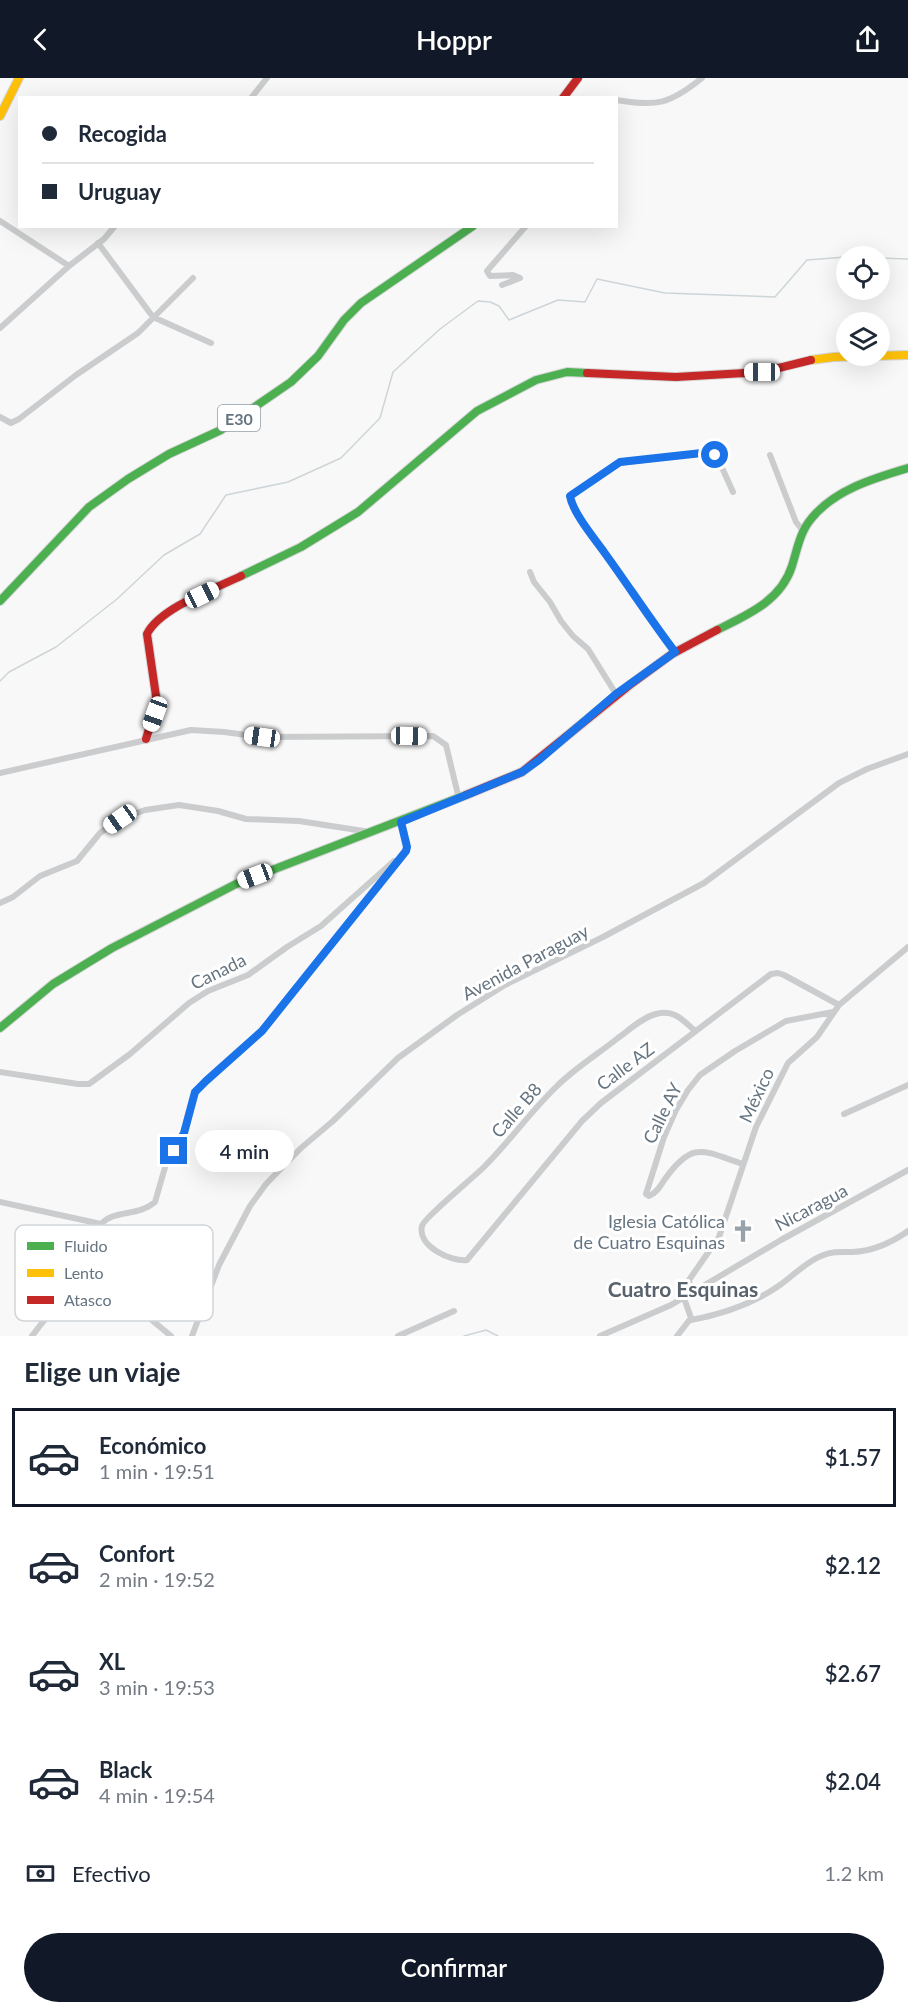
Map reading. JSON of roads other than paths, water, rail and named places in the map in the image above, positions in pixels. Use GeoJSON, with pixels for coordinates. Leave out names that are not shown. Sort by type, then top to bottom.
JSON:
{"type":"FeatureCollection","features":[{"type":"Feature","properties":{"kind":"street"},"geometry":{"type":"LineString","coordinates":[[0,116],[19,78]]}},
{"type":"Feature","properties":{"kind":"street"},"geometry":{"type":"LineString","coordinates":[[253,96],[267,78]]}},
{"type":"Feature","properties":{"kind":"street"},"geometry":{"type":"LineString","coordinates":[[564,96],[578,78]]}},
{"type":"Feature","properties":{"kind":"street"},"geometry":{"type":"LineString","coordinates":[[618,100],[648,104],[662,103],[682,94],[702,78]]}},
{"type":"Feature","properties":{"kind":"street"},"geometry":{"type":"LineString","coordinates":[[0,221],[69,266]]}},
{"type":"Feature","properties":{"kind":"street"},"geometry":{"type":"LineString","coordinates":[[0,328],[113,228]]}},
{"type":"Feature","properties":{"kind":"street","name":"E30"},"geometry":{"type":"LineString","coordinates":[[0,601],[89,507],[128,479],[169,454],[221,430],[291,382],[318,356],[344,320],[361,303],[470,228]]}},
{"type":"Feature","properties":{"kind":"street"},"geometry":{"type":"LineString","coordinates":[[502,285],[520,278],[513,275],[490,276],[487,271],[524,228]]}},
{"type":"Feature","properties":{"kind":"street"},"geometry":{"type":"LineString","coordinates":[[98,243],[153,317],[211,343]]}},
{"type":"Feature","properties":{"kind":"street"},"geometry":{"type":"LineString","coordinates":[[0,417],[10,423],[19,419],[76,375],[138,333],[192,278]]}},
{"type":"Feature","properties":{"kind":"street"},"geometry":{"type":"LineString","coordinates":[[146,739],[157,703],[147,634],[152,624],[167,612],[301,547],[358,512],[477,411],[536,380],[567,372],[676,377],[762,372],[834,357],[908,355]]}},
{"type":"Feature","properties":{"kind":"street"},"geometry":{"type":"LineString","coordinates":[[675,652],[584,522],[570,496],[620,462],[711,452],[719,461],[733,492]]}},
{"type":"Feature","properties":{"kind":"street"},"geometry":{"type":"LineString","coordinates":[[770,455],[796,522],[803,531]]}},
{"type":"Feature","properties":{"kind":"street"},"geometry":{"type":"LineString","coordinates":[[1,1025],[53,984],[112,948],[236,884],[401,822],[522,772],[616,694],[675,652],[763,606],[778,593],[786,578],[803,531],[814,515],[858,484],[908,468]]}},
{"type":"Feature","properties":{"kind":"street"},"geometry":{"type":"LineString","coordinates":[[530,572],[534,582],[561,621],[588,649],[616,694]]}},
{"type":"Feature","properties":{"kind":"street"},"geometry":{"type":"LineString","coordinates":[[0,774],[191,730],[262,737],[433,736],[446,745],[459,798]]}},
{"type":"Feature","properties":{"kind":"street","name":"Avenida Paraguay"},"geometry":{"type":"LineString","coordinates":[[213,1281],[250,1206],[266,1184],[301,1148],[333,1121],[398,1058],[505,985],[603,937],[704,883],[839,783],[908,753]]}},
{"type":"Feature","properties":{"kind":"street"},"geometry":{"type":"LineString","coordinates":[[0,903],[13,897],[40,876],[77,861],[100,833],[120,819],[145,810],[179,805],[218,811],[246,819],[299,821],[370,832]]}},
{"type":"Feature","properties":{"kind":"street"},"geometry":{"type":"LineString","coordinates":[[0,1202],[101,1224],[111,1216],[134,1213],[155,1202],[166,1164],[184,1133],[195,1092],[262,1031],[403,855],[407,847],[401,822]]}},
{"type":"Feature","properties":{"kind":"street","name":"Canada"},"geometry":{"type":"LineString","coordinates":[[0,1072],[89,1084],[130,1054],[189,1003],[208,991],[248,975],[287,946],[333,918],[403,855]]}},
{"type":"Feature","properties":{"kind":"street","name":"México"},"geometry":{"type":"LineString","coordinates":[[691,1292],[689,1280],[719,1237],[756,1128],[788,1063],[817,1037],[839,1005],[908,947]]}},
{"type":"Feature","properties":{"kind":"street","name":"Calle AZ"},"geometry":{"type":"LineString","coordinates":[[467,1260],[582,1120],[601,1103],[771,974],[778,973],[839,1005]]}},
{"type":"Feature","properties":{"kind":"street","name":"Calle AY"},"geometry":{"type":"LineString","coordinates":[[744,1164],[706,1153],[687,1154],[678,1161],[656,1192],[649,1196],[646,1194],[664,1137],[676,1110],[700,1076],[735,1051],[786,1021],[833,1012]]}},
{"type":"Feature","properties":{"kind":"street","name":"Calle B8"},"geometry":{"type":"LineString","coordinates":[[467,1260],[450,1258],[439,1253],[426,1241],[422,1233],[422,1225],[501,1151],[557,1086],[652,1015],[674,1013],[695,1031]]}},
{"type":"Feature","properties":{"kind":"street"},"geometry":{"type":"LineString","coordinates":[[844,1114],[908,1085]]}},
{"type":"Feature","properties":{"kind":"street","name":"Nicaragua"},"geometry":{"type":"LineString","coordinates":[[600,1336],[684,1298],[781,1240],[908,1170]]}},
{"type":"Feature","properties":{"kind":"street"},"geometry":{"type":"LineString","coordinates":[[677,1336],[691,1320],[724,1313],[759,1298],[823,1255],[874,1249],[892,1242],[908,1231]]}},
{"type":"Feature","properties":{"kind":"street"},"geometry":{"type":"LineString","coordinates":[[684,1298],[691,1320]]}},
{"type":"Feature","properties":{"kind":"street"},"geometry":{"type":"LineString","coordinates":[[398,1336],[454,1311]]}},
{"type":"Feature","properties":{"kind":"street"},"geometry":{"type":"LineString","coordinates":[[32,1336],[44,1321]]}},
{"type":"Feature","properties":{"kind":"street"},"geometry":{"type":"LineString","coordinates":[[153,1321],[171,1336]]}},
{"type":"Feature","properties":{"kind":"street","name":"Avenida Paraguay"},"geometry":{"type":"LineString","coordinates":[[192,1336],[198,1321]]}},
{"type":"Feature","properties":{"kind":"waterway"},"geometry":{"type":"LineString","coordinates":[[0,681],[9,672],[56,647],[117,599],[164,555],[200,534],[226,495],[288,482],[341,458],[380,418],[393,372],[440,329],[478,301],[490,302],[499,306],[509,320],[558,300],[585,302],[597,279],[665,293],[775,297],[807,260],[836,258]]}},
{"type":"Feature","properties":{"kind":"waterway"},"geometry":{"type":"LineString","coordinates":[[890,258],[908,259]]}},
{"type":"Feature","properties":{"kind":"waterway"},"geometry":{"type":"LineString","coordinates":[[464,1336],[486,1330],[498,1336]]}},
{"type":"Feature","properties":{"kind":"place","name":"Iglesia Católica de Cuatro Esquinas"},"geometry":{"type":"Point","coordinates":[743,1231]}},
{"type":"Feature","properties":{"kind":"district","name":"Cuatro Esquinas"},"geometry":{"type":"Point","coordinates":[683,1288]}}]}
